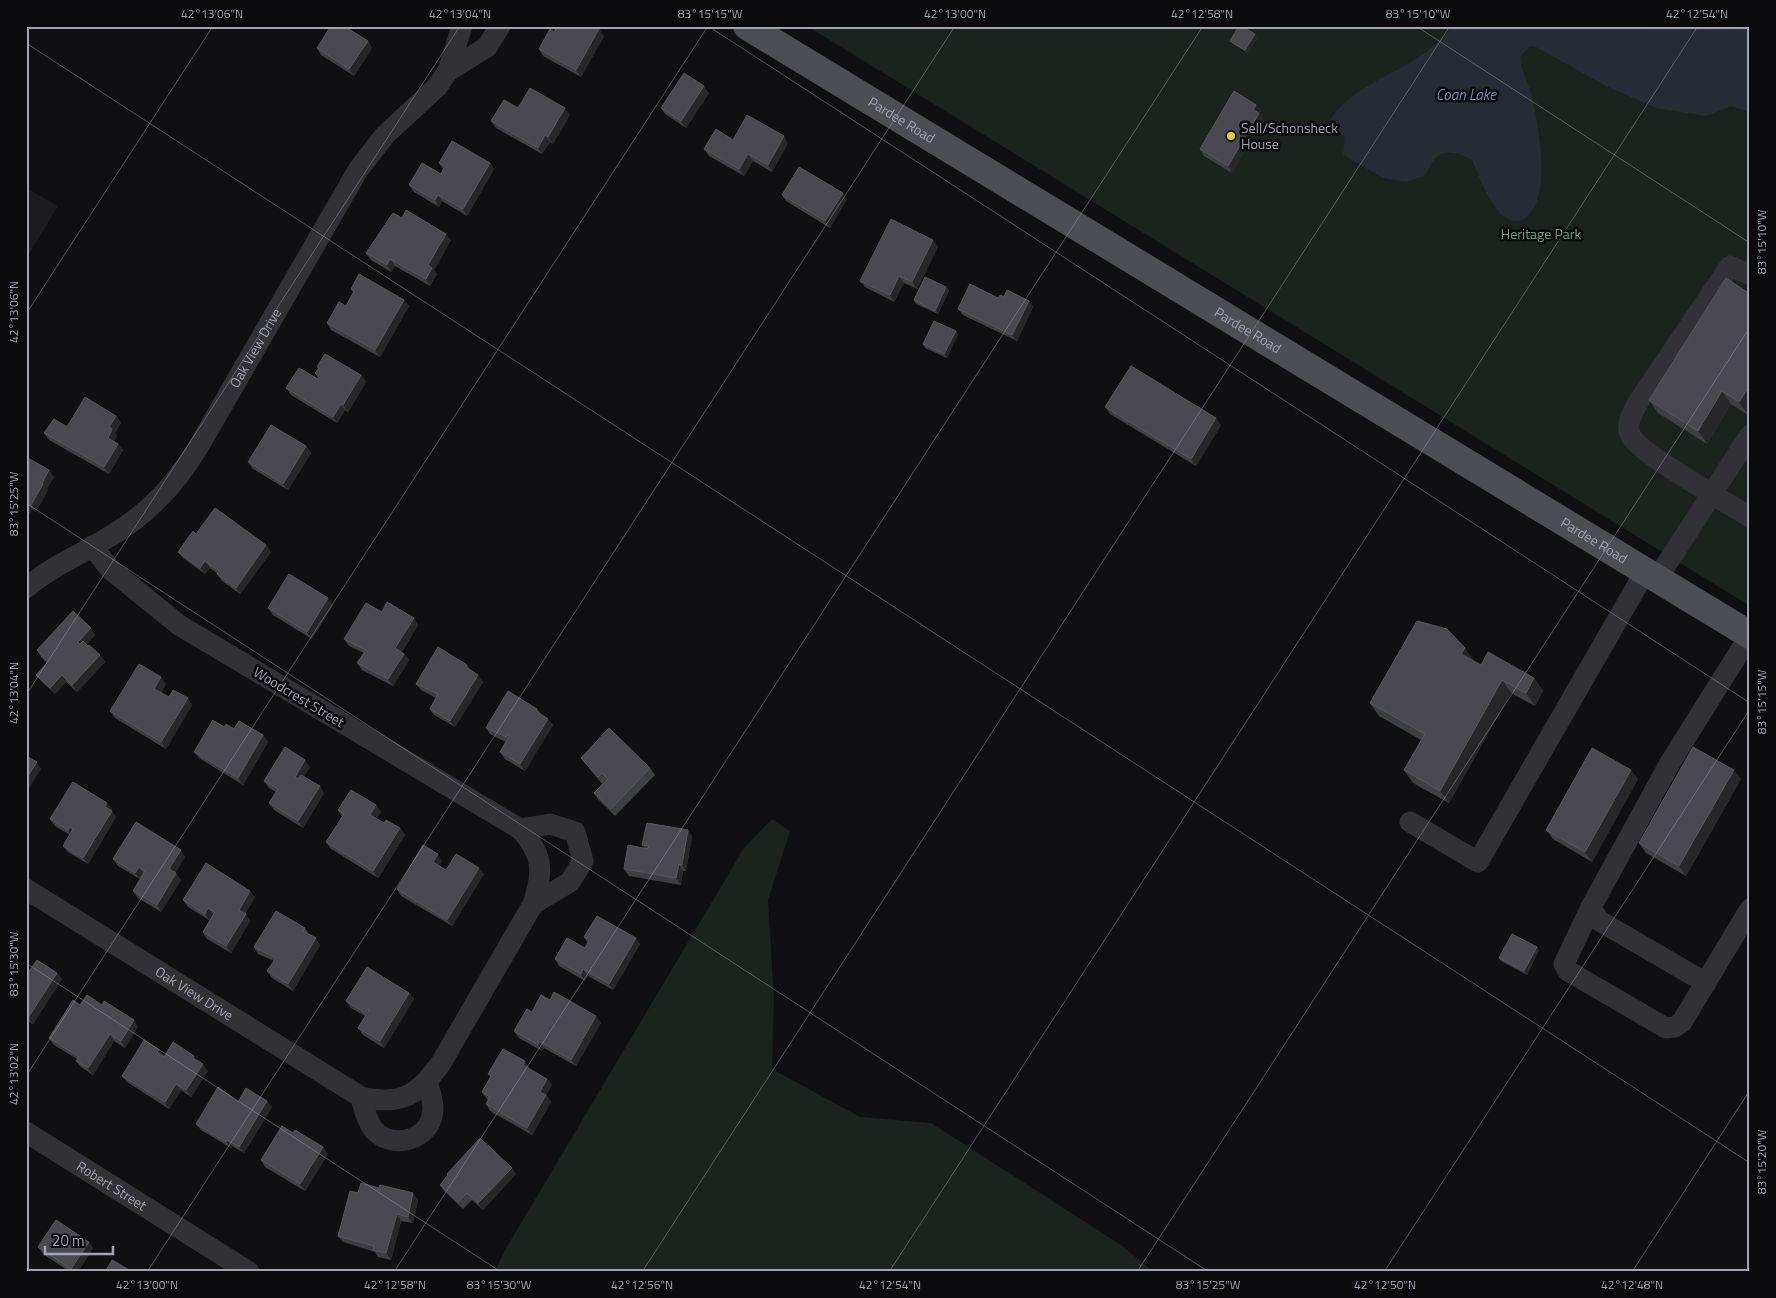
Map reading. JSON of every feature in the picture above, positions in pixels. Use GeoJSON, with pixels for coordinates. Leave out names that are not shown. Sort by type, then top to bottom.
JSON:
{"type":"FeatureCollection","features":[{"type":"Feature","properties":{"kind":"main road","name":"Pardee Road"},"geometry":{"type":"LineString","coordinates":[[747,26],[1750,635]]}},
{"type":"Feature","properties":{"kind":"street","name":"Oak View Drive"},"geometry":{"type":"LineString","coordinates":[[26,588],[48,570],[139,518],[179,476],[200,444],[358,170],[385,135],[437,87],[448,71],[462,26]]}},
{"type":"Feature","properties":{"kind":"street","name":"Oak View Drive"},"geometry":{"type":"LineString","coordinates":[[448,71],[487,46],[500,26]]}},
{"type":"Feature","properties":{"kind":"street"},"geometry":{"type":"LineString","coordinates":[[1750,276],[1730,266],[1637,404],[1628,422],[1632,437],[1652,455],[1750,517]]}},
{"type":"Feature","properties":{"kind":"street"},"geometry":{"type":"LineString","coordinates":[[1410,822],[1478,862],[1651,575],[1711,493],[1750,435]]}},
{"type":"Feature","properties":{"kind":"street","name":"Woodcrest Street"},"geometry":{"type":"LineString","coordinates":[[92,546],[110,569],[179,625],[520,829],[534,845],[539,866],[538,887],[533,904],[441,1063],[427,1083],[410,1096],[398,1099]]}},
{"type":"Feature","properties":{"kind":"street"},"geometry":{"type":"LineString","coordinates":[[1750,635],[1671,761],[1590,907],[1565,957],[1564,964],[1568,971],[1666,1028],[1675,1027],[1682,1022],[1750,909]]}},
{"type":"Feature","properties":{"kind":"street","name":"Woodcrest Street"},"geometry":{"type":"LineString","coordinates":[[520,829],[550,824],[575,832],[582,862],[570,882],[533,904]]}},
{"type":"Feature","properties":{"kind":"street","name":"Oak View Drive"},"geometry":{"type":"LineString","coordinates":[[26,890],[361,1097],[386,1101],[398,1099]]}},
{"type":"Feature","properties":{"kind":"street"},"geometry":{"type":"LineString","coordinates":[[1590,907],[1598,920],[1706,983]]}},
{"type":"Feature","properties":{"kind":"street"},"geometry":{"type":"LineString","coordinates":[[361,1097],[367,1120],[374,1130],[385,1138],[409,1140],[425,1129],[432,1116],[432,1095],[427,1083]]}},
{"type":"Feature","properties":{"kind":"street","name":"Robert Street"},"geometry":{"type":"LineString","coordinates":[[26,1132],[249,1272]]}},
{"type":"Feature","properties":{"kind":"shaded area"},"geometry":{"type":"Polygon","coordinates":[[[26,188],[58,206],[26,259],[26,188]]]}},
{"type":"Feature","properties":{"kind":"green space","name":"Heritage Park"},"geometry":{"type":"Polygon","coordinates":[[[807,26],[1750,26],[1750,606],[807,26]]]}},
{"type":"Feature","properties":{"kind":"green space"},"geometry":{"type":"Polygon","coordinates":[[[772,819],[790,831],[768,900],[774,999],[772,1069],[860,1117],[931,1123],[1121,1245],[1154,1272],[495,1272],[505,1250],[744,848],[772,819]]]}},
{"type":"Feature","properties":{"kind":"water","name":"Coan Lake"},"geometry":{"type":"Polygon","coordinates":[[[1451,26],[1750,26],[1750,112],[1731,106],[1706,116],[1656,108],[1606,86],[1536,47],[1530,46],[1520,57],[1537,121],[1541,156],[1540,191],[1535,206],[1528,216],[1518,221],[1509,220],[1492,203],[1472,160],[1456,153],[1444,153],[1434,160],[1426,175],[1406,182],[1383,178],[1343,155],[1345,137],[1334,130],[1329,121],[1337,110],[1357,93],[1425,53],[1448,32],[1451,26]]]}},
{"type":"Feature","properties":{"kind":"building"},"geometry":{"type":"Polygon","coordinates":[[[331,26],[344,26],[368,41],[349,69],[317,48],[331,26]]]}},
{"type":"Feature","properties":{"kind":"building"},"geometry":{"type":"Polygon","coordinates":[[[557,26],[594,26],[599,29],[576,70],[539,49],[550,29],[554,32],[557,26]]]}},
{"type":"Feature","properties":{"kind":"building"},"geometry":{"type":"Polygon","coordinates":[[[1239,26],[1255,34],[1245,50],[1230,41],[1239,26]]]}},
{"type":"Feature","properties":{"kind":"building"},"geometry":{"type":"Polygon","coordinates":[[[684,73],[704,86],[681,121],[661,108],[684,73]]]}},
{"type":"Feature","properties":{"kind":"building"},"geometry":{"type":"Polygon","coordinates":[[[530,88],[565,108],[548,137],[545,135],[538,148],[491,121],[504,100],[518,108],[530,88]]]}},
{"type":"Feature","properties":{"kind":"building","name":"Sell/Schonsheck House"},"geometry":{"type":"Polygon","coordinates":[[[1234,91],[1256,105],[1253,110],[1259,113],[1251,128],[1245,124],[1241,130],[1247,134],[1228,166],[1200,149],[1234,91]]]}},
{"type":"Feature","properties":{"kind":"building"},"geometry":{"type":"Polygon","coordinates":[[[747,115],[784,136],[768,165],[748,154],[739,169],[704,149],[716,129],[733,140],[747,115]]]}},
{"type":"Feature","properties":{"kind":"building"},"geometry":{"type":"Polygon","coordinates":[[[452,141],[490,163],[463,209],[438,195],[435,200],[409,185],[422,163],[441,174],[445,166],[439,163],[452,141]]]}},
{"type":"Feature","properties":{"kind":"building"},"geometry":{"type":"Polygon","coordinates":[[[799,167],[843,193],[825,221],[782,195],[799,167]]]}},
{"type":"Feature","properties":{"kind":"building"},"geometry":{"type":"Polygon","coordinates":[[[406,210],[446,234],[428,265],[432,268],[426,279],[390,259],[387,265],[366,253],[393,213],[402,218],[406,210]]]}},
{"type":"Feature","properties":{"kind":"building"},"geometry":{"type":"Polygon","coordinates":[[[891,219],[933,240],[912,282],[899,276],[890,295],[860,281],[891,219]]]}},
{"type":"Feature","properties":{"kind":"building"},"geometry":{"type":"Polygon","coordinates":[[[359,274],[404,300],[375,350],[327,323],[339,302],[346,306],[354,291],[351,289],[359,274]]]}},
{"type":"Feature","properties":{"kind":"building"},"geometry":{"type":"Polygon","coordinates":[[[925,277],[946,287],[935,311],[914,300],[925,277]]]}},
{"type":"Feature","properties":{"kind":"building"},"geometry":{"type":"Polygon","coordinates":[[[1726,278],[1750,294],[1750,385],[1739,402],[1722,391],[1698,431],[1649,400],[1726,278]]]}},
{"type":"Feature","properties":{"kind":"building"},"geometry":{"type":"Polygon","coordinates":[[[970,284],[998,298],[1000,295],[1004,297],[1007,290],[1029,301],[1012,335],[958,309],[970,284]]]}},
{"type":"Feature","properties":{"kind":"building"},"geometry":{"type":"Polygon","coordinates":[[[934,321],[956,331],[944,354],[923,344],[934,321]]]}},
{"type":"Feature","properties":{"kind":"building"},"geometry":{"type":"Polygon","coordinates":[[[325,354],[361,375],[343,405],[341,404],[333,417],[286,388],[299,368],[318,379],[319,376],[315,373],[325,354]]]}},
{"type":"Feature","properties":{"kind":"building"},"geometry":{"type":"Polygon","coordinates":[[[1131,366],[1216,418],[1191,459],[1105,407],[1131,366]]]}},
{"type":"Feature","properties":{"kind":"building"},"geometry":{"type":"Polygon","coordinates":[[[85,397],[116,416],[109,427],[112,429],[108,438],[118,444],[104,467],[44,433],[54,419],[67,427],[85,397]]]}},
{"type":"Feature","properties":{"kind":"building"},"geometry":{"type":"Polygon","coordinates":[[[271,425],[306,446],[283,484],[248,462],[271,425]]]}},
{"type":"Feature","properties":{"kind":"building"},"geometry":{"type":"Polygon","coordinates":[[[26,457],[49,470],[31,505],[26,504],[26,457]]]}},
{"type":"Feature","properties":{"kind":"building"},"geometry":{"type":"Polygon","coordinates":[[[215,508],[266,545],[236,588],[217,574],[219,571],[205,561],[200,568],[178,552],[193,531],[196,534],[215,508]]]}},
{"type":"Feature","properties":{"kind":"building"},"geometry":{"type":"Polygon","coordinates":[[[289,574],[328,598],[307,632],[268,608],[289,574]]]}},
{"type":"Feature","properties":{"kind":"building"},"geometry":{"type":"Polygon","coordinates":[[[387,602],[414,618],[395,648],[404,654],[388,679],[357,663],[366,650],[344,639],[366,603],[382,612],[387,602]]]}},
{"type":"Feature","properties":{"kind":"building"},"geometry":{"type":"Polygon","coordinates":[[[73,611],[91,628],[78,642],[80,644],[83,641],[100,655],[72,685],[62,675],[50,688],[36,675],[48,662],[37,650],[73,611]]]}},
{"type":"Feature","properties":{"kind":"building"},"geometry":{"type":"Polygon","coordinates":[[[1417,621],[1447,629],[1465,648],[1461,654],[1481,665],[1488,652],[1534,678],[1526,693],[1502,680],[1440,791],[1404,770],[1425,734],[1370,703],[1417,621]]]}},
{"type":"Feature","properties":{"kind":"building"},"geometry":{"type":"Polygon","coordinates":[[[438,647],[467,665],[466,667],[478,675],[450,721],[430,709],[438,694],[416,684],[438,647]]]}},
{"type":"Feature","properties":{"kind":"building"},"geometry":{"type":"Polygon","coordinates":[[[139,664],[161,677],[154,689],[169,697],[173,690],[188,698],[161,742],[110,711],[139,664]]]}},
{"type":"Feature","properties":{"kind":"building"},"geometry":{"type":"Polygon","coordinates":[[[508,691],[537,709],[536,711],[548,719],[520,764],[500,752],[510,735],[508,734],[506,737],[486,728],[508,691]]]}},
{"type":"Feature","properties":{"kind":"building"},"geometry":{"type":"Polygon","coordinates":[[[213,720],[224,727],[226,724],[234,729],[239,721],[263,735],[238,778],[194,752],[213,720]]]}},
{"type":"Feature","properties":{"kind":"building"},"geometry":{"type":"Polygon","coordinates":[[[609,728],[650,768],[611,809],[594,793],[608,779],[602,773],[598,777],[581,758],[609,728]]]}},
{"type":"Feature","properties":{"kind":"building"},"geometry":{"type":"Polygon","coordinates":[[[285,747],[305,760],[295,777],[298,779],[301,775],[320,786],[298,821],[269,803],[278,789],[264,781],[285,747]]]}},
{"type":"Feature","properties":{"kind":"building"},"geometry":{"type":"Polygon","coordinates":[[[1693,747],[1734,770],[1679,866],[1639,843],[1693,747]]]}},
{"type":"Feature","properties":{"kind":"building"},"geometry":{"type":"Polygon","coordinates":[[[1592,748],[1631,770],[1585,852],[1546,830],[1592,748]]]}},
{"type":"Feature","properties":{"kind":"building"},"geometry":{"type":"Polygon","coordinates":[[[26,756],[37,762],[26,779],[26,756]]]}},
{"type":"Feature","properties":{"kind":"building"},"geometry":{"type":"Polygon","coordinates":[[[73,782],[107,803],[105,807],[112,811],[83,858],[63,846],[73,829],[70,827],[68,830],[50,819],[73,782]]]}},
{"type":"Feature","properties":{"kind":"building"},"geometry":{"type":"Polygon","coordinates":[[[351,790],[376,805],[370,815],[384,823],[386,820],[400,828],[373,871],[326,842],[344,814],[338,810],[351,790]]]}},
{"type":"Feature","properties":{"kind":"building"},"geometry":{"type":"Polygon","coordinates":[[[136,822],[181,850],[169,869],[176,873],[157,905],[133,891],[145,871],[139,867],[135,873],[113,859],[136,822]]]}},
{"type":"Feature","properties":{"kind":"building"},"geometry":{"type":"Polygon","coordinates":[[[647,823],[688,830],[682,865],[679,864],[676,878],[624,869],[628,845],[648,849],[649,846],[642,845],[647,823]]]}},
{"type":"Feature","properties":{"kind":"building"},"geometry":{"type":"Polygon","coordinates":[[[423,845],[438,854],[433,862],[446,870],[456,854],[479,868],[447,920],[397,889],[423,845]]]}},
{"type":"Feature","properties":{"kind":"building"},"geometry":{"type":"Polygon","coordinates":[[[206,863],[250,891],[239,910],[246,914],[226,946],[203,932],[215,912],[208,908],[205,914],[183,900],[206,863]]]}},
{"type":"Feature","properties":{"kind":"building"},"geometry":{"type":"Polygon","coordinates":[[[276,911],[305,928],[303,931],[316,938],[288,984],[267,971],[276,958],[254,947],[276,911]]]}},
{"type":"Feature","properties":{"kind":"building"},"geometry":{"type":"Polygon","coordinates":[[[597,916],[636,938],[609,984],[583,969],[581,974],[555,959],[567,938],[585,948],[589,940],[584,937],[597,916]]]}},
{"type":"Feature","properties":{"kind":"building"},"geometry":{"type":"Polygon","coordinates":[[[1512,934],[1537,947],[1524,971],[1499,958],[1512,934]]]}},
{"type":"Feature","properties":{"kind":"building"},"geometry":{"type":"Polygon","coordinates":[[[37,960],[57,973],[28,1018],[26,1016],[26,976],[37,960]]]}},
{"type":"Feature","properties":{"kind":"building"},"geometry":{"type":"Polygon","coordinates":[[[367,967],[409,993],[380,1041],[358,1028],[369,1010],[367,1009],[365,1013],[346,1001],[367,967]]]}},
{"type":"Feature","properties":{"kind":"building"},"geometry":{"type":"Polygon","coordinates":[[[554,992],[596,1016],[571,1060],[539,1041],[538,1045],[514,1031],[527,1009],[532,1012],[541,995],[550,1000],[554,992]]]}},
{"type":"Feature","properties":{"kind":"building"},"geometry":{"type":"Polygon","coordinates":[[[87,995],[102,1005],[104,1001],[134,1020],[121,1041],[110,1034],[88,1068],[76,1061],[79,1057],[49,1038],[73,1000],[80,1005],[87,995]]]}},
{"type":"Feature","properties":{"kind":"building"},"geometry":{"type":"Polygon","coordinates":[[[144,1040],[159,1050],[157,1052],[164,1057],[173,1042],[203,1064],[186,1090],[176,1084],[165,1102],[122,1076],[144,1040]]]}},
{"type":"Feature","properties":{"kind":"building"},"geometry":{"type":"Polygon","coordinates":[[[503,1049],[525,1061],[523,1065],[547,1079],[540,1092],[546,1095],[527,1128],[486,1104],[490,1097],[482,1092],[491,1076],[488,1074],[503,1049]]]}},
{"type":"Feature","properties":{"kind":"building"},"geometry":{"type":"Polygon","coordinates":[[[218,1087],[238,1102],[246,1088],[267,1101],[239,1147],[227,1140],[226,1142],[196,1124],[218,1087]]]}},
{"type":"Feature","properties":{"kind":"building"},"geometry":{"type":"Polygon","coordinates":[[[282,1126],[293,1133],[295,1130],[323,1147],[300,1184],[261,1160],[282,1126]]]}},
{"type":"Feature","properties":{"kind":"building"},"geometry":{"type":"Polygon","coordinates":[[[480,1138],[512,1168],[478,1203],[467,1193],[458,1202],[440,1185],[447,1174],[480,1138]]]}},
{"type":"Feature","properties":{"kind":"building"},"geometry":{"type":"Polygon","coordinates":[[[361,1183],[379,1188],[380,1185],[413,1193],[408,1217],[397,1214],[386,1253],[373,1250],[374,1246],[338,1236],[350,1191],[358,1193],[361,1183]]]}},
{"type":"Feature","properties":{"kind":"building"},"geometry":{"type":"Polygon","coordinates":[[[56,1220],[89,1242],[71,1269],[38,1247],[56,1220]]]}},
{"type":"Feature","properties":{"kind":"building"},"geometry":{"type":"Polygon","coordinates":[[[112,1260],[133,1272],[105,1272],[112,1260]]]}},
{"type":"Feature","properties":{"kind":"place","name":"Sell/Schonsheck House"},"geometry":{"type":"Point","coordinates":[1231,136]}}]}
